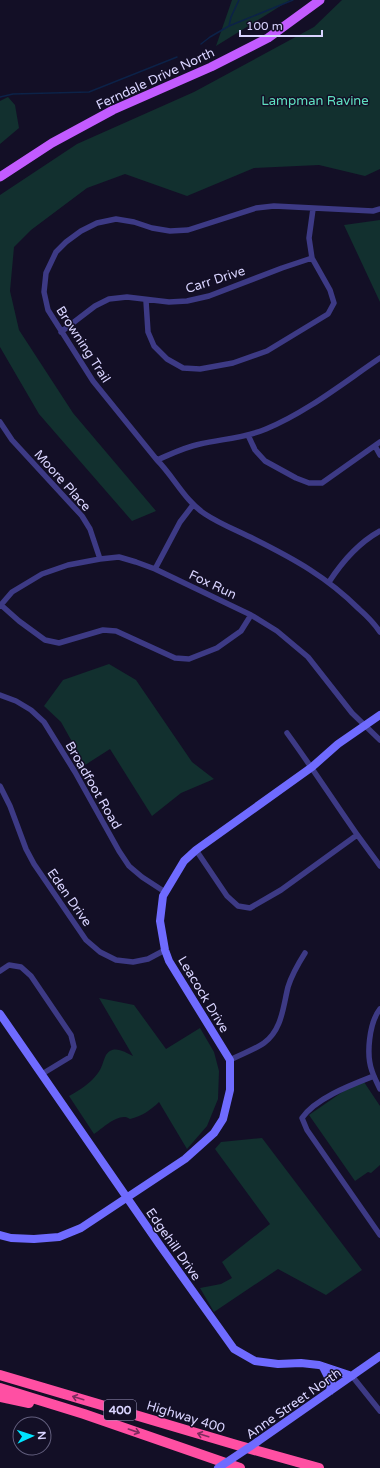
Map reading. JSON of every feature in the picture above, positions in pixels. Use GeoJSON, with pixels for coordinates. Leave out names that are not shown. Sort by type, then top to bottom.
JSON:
{"type":"FeatureCollection","features":[{"type":"Feature","properties":{"kind":"highway","name":"Highway 400"},"geometry":{"type":"LineString","coordinates":[[0,1375],[319,1468]]}},
{"type":"Feature","properties":{"kind":"highway","name":"400"},"geometry":{"type":"LineString","coordinates":[[0,1388],[84,1414],[240,1468]]}},
{"type":"Feature","properties":{"kind":"highway"},"geometry":{"type":"LineString","coordinates":[[0,1397],[84,1414]]}},
{"type":"Feature","properties":{"kind":"main road","name":"Ferndale Drive North"},"geometry":{"type":"LineString","coordinates":[[0,177],[52,143],[113,110],[211,67],[268,38],[320,0]]}},
{"type":"Feature","properties":{"kind":"street","name":"Browning Trail"},"geometry":{"type":"LineString","coordinates":[[380,209],[373,211],[274,206],[256,208],[188,230],[170,232],[134,222],[116,220],[97,223],[81,231],[66,242],[53,256],[46,273],[44,292],[48,310],[93,381],[157,460],[168,470],[192,505],[205,515],[292,558],[329,582],[345,594],[376,625],[380,632]]}},
{"type":"Feature","properties":{"kind":"street"},"geometry":{"type":"LineString","coordinates":[[146,301],[148,332],[154,346],[167,359],[183,368],[200,369],[233,363],[268,351],[328,314],[334,303],[330,290],[312,258],[309,238],[313,209]]}},
{"type":"Feature","properties":{"kind":"street","name":"Carr Drive"},"geometry":{"type":"LineString","coordinates":[[61,332],[95,306],[109,299],[126,297],[146,301],[188,301],[209,296],[312,258]]}},
{"type":"Feature","properties":{"kind":"street"},"geometry":{"type":"LineString","coordinates":[[157,460],[182,449],[199,444],[248,435],[266,430],[305,409],[380,358]]}},
{"type":"Feature","properties":{"kind":"street","name":"Moore Place"},"geometry":{"type":"LineString","coordinates":[[0,422],[12,440],[82,516],[90,529],[100,559]]}},
{"type":"Feature","properties":{"kind":"street"},"geometry":{"type":"LineString","coordinates":[[248,435],[255,450],[265,461],[296,478],[309,483],[322,482],[380,442]]}},
{"type":"Feature","properties":{"kind":"street"},"geometry":{"type":"LineString","coordinates":[[375,446],[380,455]]}},
{"type":"Feature","properties":{"kind":"street"},"geometry":{"type":"LineString","coordinates":[[156,569],[180,522],[192,505]]}},
{"type":"Feature","properties":{"kind":"street"},"geometry":{"type":"LineString","coordinates":[[329,582],[353,551],[380,531]]}},
{"type":"Feature","properties":{"kind":"street","name":"Fox Run"},"geometry":{"type":"LineString","coordinates":[[1,605],[12,592],[42,574],[68,565],[100,559],[119,558],[156,569],[251,614],[277,631],[308,657],[352,713],[380,740]]}},
{"type":"Feature","properties":{"kind":"street"},"geometry":{"type":"LineString","coordinates":[[1,605],[44,640],[59,643],[102,630],[116,631],[175,658],[189,658],[217,648],[241,631],[251,614]]}},
{"type":"Feature","properties":{"kind":"street","name":"Broadfoot Road"},"geometry":{"type":"LineString","coordinates":[[0,695],[16,701],[31,710],[44,722],[75,772],[129,866],[142,877],[165,892]]}},
{"type":"Feature","properties":{"kind":"street","name":"Leacock Drive"},"geometry":{"type":"LineString","coordinates":[[230,1060],[169,961],[165,950],[160,921],[162,896],[184,861],[196,850],[312,767],[338,744],[380,716]]}},
{"type":"Feature","properties":{"kind":"street"},"geometry":{"type":"LineString","coordinates":[[287,733],[380,866]]}},
{"type":"Feature","properties":{"kind":"street","name":"Eden Drive"},"geometry":{"type":"LineString","coordinates":[[0,786],[10,806],[26,849],[34,864],[86,940],[100,952],[116,960],[133,962],[148,959],[165,950]]}},
{"type":"Feature","properties":{"kind":"street"},"geometry":{"type":"LineString","coordinates":[[196,850],[227,896],[238,906],[250,908],[281,890],[357,835]]}},
{"type":"Feature","properties":{"kind":"street"},"geometry":{"type":"LineString","coordinates":[[0,1235],[11,1238],[34,1239],[59,1237],[81,1228],[127,1196],[185,1159],[214,1133],[223,1119],[230,1090],[230,1060],[264,1042],[274,1031],[281,1020],[288,986],[294,970],[305,953]]}},
{"type":"Feature","properties":{"kind":"street"},"geometry":{"type":"LineString","coordinates":[[0,971],[9,965],[21,966],[31,976],[70,1035],[74,1047],[70,1057],[42,1074]]}},
{"type":"Feature","properties":{"kind":"street"},"geometry":{"type":"LineString","coordinates":[[380,1010],[377,1013],[371,1032],[369,1051],[371,1070],[380,1088]]}},
{"type":"Feature","properties":{"kind":"street","name":"Edgehill Drive"},"geometry":{"type":"LineString","coordinates":[[0,1014],[234,1349],[255,1361],[278,1364],[301,1363],[324,1367],[352,1376]]}},
{"type":"Feature","properties":{"kind":"street"},"geometry":{"type":"LineString","coordinates":[[374,1076],[341,1090],[308,1109],[302,1118],[307,1130],[380,1235]]}},
{"type":"Feature","properties":{"kind":"street","name":"Anne Street North"},"geometry":{"type":"LineString","coordinates":[[218,1468],[380,1356]]}},
{"type":"Feature","properties":{"kind":"street"},"geometry":{"type":"LineString","coordinates":[[324,1367],[331,1383],[330,1392]]}},
{"type":"Feature","properties":{"kind":"street"},"geometry":{"type":"LineString","coordinates":[[352,1376],[380,1411]]}},
{"type":"Feature","properties":{"kind":"green space"},"geometry":{"type":"Polygon","coordinates":[[[232,0],[290,0],[216,46],[232,0]]]}},
{"type":"Feature","properties":{"kind":"green space","name":"Lampman Ravine"},"geometry":{"type":"Polygon","coordinates":[[[342,0],[380,0],[380,169],[365,176],[319,165],[254,168],[187,196],[125,174],[87,188],[31,230],[14,247],[10,291],[19,330],[73,413],[156,511],[132,521],[39,414],[0,347],[0,195],[77,144],[194,92],[314,27],[342,0]]]}},
{"type":"Feature","properties":{"kind":"green space"},"geometry":{"type":"Polygon","coordinates":[[[8,97],[15,105],[19,128],[0,144],[0,101],[8,97]]]}},
{"type":"Feature","properties":{"kind":"green space"},"geometry":{"type":"Polygon","coordinates":[[[380,220],[380,302],[344,225],[380,220]]]}},
{"type":"Feature","properties":{"kind":"green space"},"geometry":{"type":"Polygon","coordinates":[[[109,664],[136,680],[192,762],[214,779],[181,793],[152,816],[110,749],[85,765],[61,722],[44,706],[63,680],[109,664]]]}},
{"type":"Feature","properties":{"kind":"green space"},"geometry":{"type":"Polygon","coordinates":[[[99,998],[134,1005],[166,1049],[200,1028],[214,1052],[219,1071],[218,1099],[207,1126],[187,1149],[159,1102],[138,1116],[130,1119],[121,1117],[94,1134],[69,1096],[85,1086],[95,1077],[106,1055],[112,1050],[116,1049],[133,1056],[99,998]]]}},
{"type":"Feature","properties":{"kind":"green space"},"geometry":{"type":"Polygon","coordinates":[[[364,1082],[380,1106],[380,1165],[371,1173],[368,1172],[355,1181],[309,1115],[351,1086],[364,1082]]]}},
{"type":"Feature","properties":{"kind":"green space"},"geometry":{"type":"Polygon","coordinates":[[[262,1138],[362,1270],[326,1295],[278,1269],[214,1312],[200,1288],[221,1284],[232,1278],[222,1262],[270,1224],[215,1149],[221,1142],[262,1138]]]}},
{"type":"Feature","properties":{"kind":"waterway"},"geometry":{"type":"LineString","coordinates":[[239,0],[231,17],[229,26],[293,0]]}},
{"type":"Feature","properties":{"kind":"waterway"},"geometry":{"type":"LineString","coordinates":[[201,44],[229,26]]}},
{"type":"Feature","properties":{"kind":"waterway"},"geometry":{"type":"LineString","coordinates":[[13,94],[89,92],[177,57]]}},
{"type":"Feature","properties":{"kind":"waterway"},"geometry":{"type":"LineString","coordinates":[[0,97],[13,94]]}}]}
